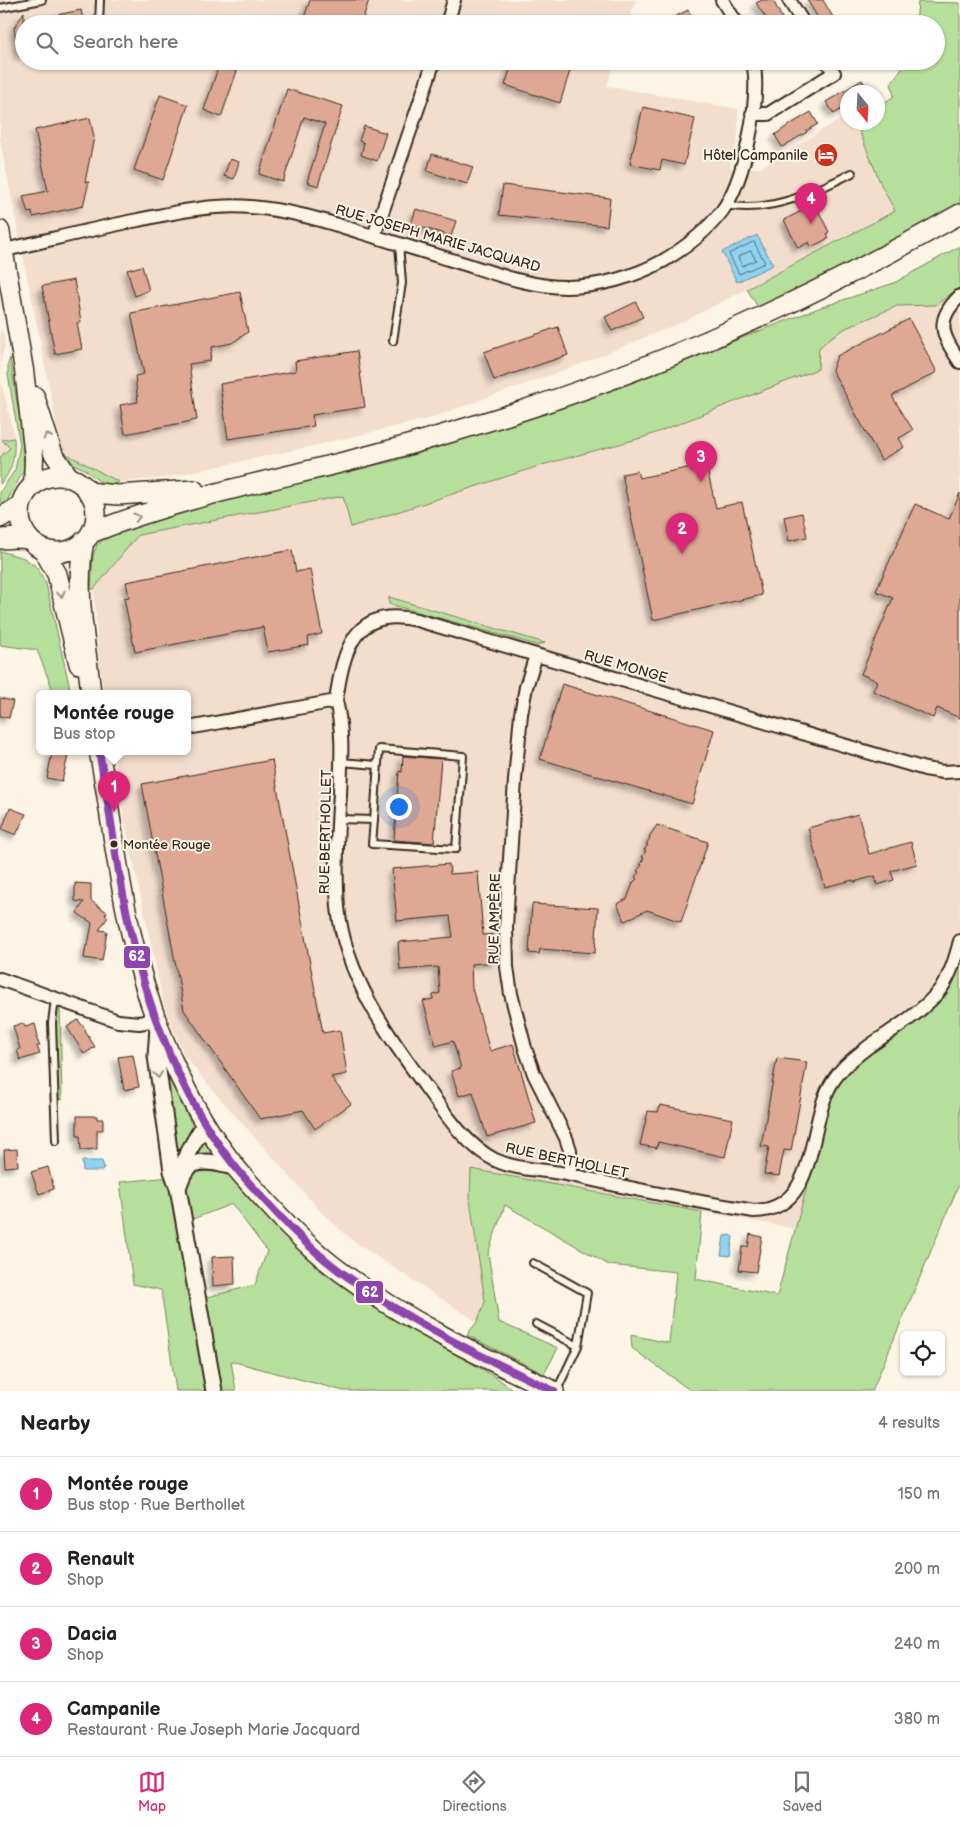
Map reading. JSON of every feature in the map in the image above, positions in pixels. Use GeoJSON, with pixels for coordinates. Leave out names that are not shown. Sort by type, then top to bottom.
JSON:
{"type":"FeatureCollection","features":[{"type":"Feature","properties":{"kind":"main road"},"geometry":{"type":"LineString","coordinates":[[0,539],[36,544],[50,551],[65,551],[78,546],[88,537],[175,505],[257,482],[362,458],[491,420],[636,370],[808,294],[887,255],[960,214]]}},
{"type":"Feature","properties":{"kind":"main road"},"geometry":{"type":"LineString","coordinates":[[0,230],[4,250],[7,308],[24,370],[34,457],[33,486]]}},
{"type":"Feature","properties":{"kind":"main road"},"geometry":{"type":"LineString","coordinates":[[24,370],[35,394],[53,453],[70,478]]}},
{"type":"Feature","properties":{"kind":"main road"},"geometry":{"type":"LineString","coordinates":[[88,690],[75,653],[57,574],[22,526],[20,512],[21,504],[26,494],[33,486],[48,478],[59,476],[78,482],[88,492],[95,505],[96,512],[94,526],[88,537],[80,572],[80,593],[89,690]]}},
{"type":"Feature","properties":{"kind":"main road"},"geometry":{"type":"LineString","coordinates":[[88,492],[117,495],[172,492],[257,482]]}},
{"type":"Feature","properties":{"kind":"main road"},"geometry":{"type":"LineString","coordinates":[[0,518],[21,504]]}},
{"type":"Feature","properties":{"kind":"main road"},"geometry":{"type":"LineString","coordinates":[[100,755],[132,937],[155,1018],[184,1085],[205,1123],[236,1168],[290,1227],[341,1272],[429,1328],[482,1357],[555,1391]]}},
{"type":"Feature","properties":{"kind":"street"},"geometry":{"type":"LineString","coordinates":[[450,15],[454,0]]}},
{"type":"Feature","properties":{"kind":"street"},"geometry":{"type":"LineString","coordinates":[[722,0],[731,15]]}},
{"type":"Feature","properties":{"kind":"street"},"geometry":{"type":"LineString","coordinates":[[788,0],[798,15]]}},
{"type":"Feature","properties":{"kind":"street"},"geometry":{"type":"LineString","coordinates":[[374,236],[431,70]]}},
{"type":"Feature","properties":{"kind":"street","name":"RUE JOSEPH MARIE JACQUARD"},"geometry":{"type":"LineString","coordinates":[[4,250],[187,209],[222,205],[282,211],[317,219],[533,283],[565,287],[595,284],[636,273],[675,254],[705,230],[726,205],[733,193],[744,160],[752,114],[755,82],[753,70]]}},
{"type":"Feature","properties":{"kind":"street"},"geometry":{"type":"LineString","coordinates":[[752,114],[768,114],[834,73],[832,70]]}},
{"type":"Feature","properties":{"kind":"street"},"geometry":{"type":"LineString","coordinates":[[960,296],[944,316],[944,331],[960,362]]}},
{"type":"Feature","properties":{"kind":"street","name":"RUE MONGE"},"geometry":{"type":"LineString","coordinates":[[336,702],[344,663],[351,643],[362,628],[385,618],[399,617],[417,620],[925,769],[944,772],[960,771]]}},
{"type":"Feature","properties":{"kind":"street","name":"RUE AMPÈRE"},"geometry":{"type":"LineString","coordinates":[[536,655],[526,687],[521,714],[508,890],[506,928],[507,968],[525,1048],[534,1074],[566,1138],[570,1150],[570,1175]]}},
{"type":"Feature","properties":{"kind":"street"},"geometry":{"type":"LineString","coordinates":[[191,727],[336,702]]}},
{"type":"Feature","properties":{"kind":"street","name":"RUE BERTHOLLET"},"geometry":{"type":"LineString","coordinates":[[336,702],[342,730],[337,886],[340,925],[347,950],[370,1005],[385,1029],[448,1117],[469,1141],[494,1159],[518,1167],[754,1210],[768,1209],[779,1205],[795,1191],[806,1172],[820,1109],[833,1080],[849,1062],[904,1022],[935,996],[950,973],[960,941]]}},
{"type":"Feature","properties":{"kind":"street"},"geometry":{"type":"LineString","coordinates":[[0,979],[125,1022],[139,1023],[155,1018],[156,1056],[172,1171],[178,1188],[214,1391]]}},
{"type":"Feature","properties":{"kind":"street"},"geometry":{"type":"LineString","coordinates":[[178,1188],[187,1154],[205,1123]]}},
{"type":"Feature","properties":{"kind":"street"},"geometry":{"type":"LineString","coordinates":[[178,1188],[186,1170],[193,1165],[214,1163],[236,1168]]}},
{"type":"Feature","properties":{"kind":"lane"},"geometry":{"type":"LineString","coordinates":[[0,8],[42,0]]}},
{"type":"Feature","properties":{"kind":"lane"},"geometry":{"type":"LineString","coordinates":[[99,15],[100,0]]}},
{"type":"Feature","properties":{"kind":"lane"},"geometry":{"type":"LineString","coordinates":[[726,205],[738,208],[779,203],[814,192],[852,172]]}},
{"type":"Feature","properties":{"kind":"lane"},"geometry":{"type":"LineString","coordinates":[[393,341],[402,283],[400,244]]}},
{"type":"Feature","properties":{"kind":"lane"},"geometry":{"type":"LineString","coordinates":[[379,749],[463,756],[456,849],[372,844],[374,820],[379,749]]}},
{"type":"Feature","properties":{"kind":"lane"},"geometry":{"type":"LineString","coordinates":[[341,762],[377,765]]}},
{"type":"Feature","properties":{"kind":"lane"},"geometry":{"type":"LineString","coordinates":[[338,819],[374,820]]}},
{"type":"Feature","properties":{"kind":"lane"},"geometry":{"type":"LineString","coordinates":[[54,998],[52,1022],[56,1141]]}},
{"type":"Feature","properties":{"kind":"lane"},"geometry":{"type":"LineString","coordinates":[[534,1263],[587,1294],[578,1346],[555,1391]]}},
{"type":"Feature","properties":{"kind":"lane"},"geometry":{"type":"LineString","coordinates":[[536,1324],[578,1346]]}},
{"type":"Feature","properties":{"kind":"shaded area"},"geometry":{"type":"Polygon","coordinates":[[[0,0],[636,0],[631,15],[15,15],[15,70],[612,70],[607,86],[738,109],[738,138],[730,168],[760,168],[840,119],[840,130],[859,130],[882,187],[895,211],[685,321],[581,364],[428,419],[164,478],[119,482],[63,452],[0,141],[0,0]]]}},
{"type":"Feature","properties":{"kind":"shaded area"},"geometry":{"type":"Polygon","coordinates":[[[960,287],[960,965],[946,996],[925,1016],[900,1034],[832,1093],[796,1229],[471,1169],[470,1200],[485,1302],[477,1322],[353,1241],[323,1214],[184,1055],[165,1010],[125,823],[114,755],[191,755],[191,690],[104,690],[99,663],[94,589],[138,535],[343,496],[352,526],[542,465],[645,437],[819,348],[846,328],[897,306],[936,305],[960,287]]]}},
{"type":"Feature","properties":{"kind":"shaded area"},"geometry":{"type":"Polygon","coordinates":[[[0,328],[4,335],[5,345],[0,374],[0,328]]]}},
{"type":"Feature","properties":{"kind":"shaded area"},"geometry":{"type":"Polygon","coordinates":[[[0,377],[14,434],[13,450],[0,480],[0,377]]]}},
{"type":"Feature","properties":{"kind":"green space"},"geometry":{"type":"Polygon","coordinates":[[[918,2],[960,3],[960,205],[909,235],[759,309],[747,289],[895,211],[882,187],[859,130],[885,130],[885,102],[894,96],[891,83],[900,70],[945,70],[945,15],[917,15],[918,2]]]}},
{"type":"Feature","properties":{"kind":"green space"},"geometry":{"type":"Polygon","coordinates":[[[960,246],[960,287],[936,305],[897,306],[846,328],[819,348],[818,369],[645,437],[542,465],[351,527],[343,496],[138,535],[94,589],[91,589],[93,555],[97,545],[108,535],[127,526],[241,495],[394,461],[563,407],[819,308],[894,283],[960,246]]]}},
{"type":"Feature","properties":{"kind":"green space"},"geometry":{"type":"Polygon","coordinates":[[[10,358],[22,433],[24,470],[6,503],[0,509],[0,492],[15,470],[20,445],[8,374],[10,358]]]}},
{"type":"Feature","properties":{"kind":"green space"},"geometry":{"type":"Polygon","coordinates":[[[14,438],[12,462],[8,474],[0,484],[0,457],[10,448],[2,440],[14,438]]]}},
{"type":"Feature","properties":{"kind":"green space"},"geometry":{"type":"Polygon","coordinates":[[[63,452],[119,482],[105,484],[101,482],[87,471],[66,459],[63,452]]]}},
{"type":"Feature","properties":{"kind":"green space"},"geometry":{"type":"Polygon","coordinates":[[[0,551],[24,558],[37,567],[46,584],[70,690],[53,690],[37,650],[0,645],[0,551]]]}},
{"type":"Feature","properties":{"kind":"green space"},"geometry":{"type":"Polygon","coordinates":[[[389,597],[545,643],[537,645],[389,604],[389,597]]]}},
{"type":"Feature","properties":{"kind":"green space"},"geometry":{"type":"Polygon","coordinates":[[[960,965],[960,1182],[872,1391],[691,1391],[632,1348],[631,1335],[669,1343],[676,1272],[609,1265],[505,1205],[488,1253],[499,1322],[558,1348],[544,1374],[467,1335],[477,1322],[485,1302],[470,1200],[471,1169],[702,1212],[696,1279],[777,1296],[832,1094],[849,1068],[925,1016],[946,996],[960,965]]]}},
{"type":"Feature","properties":{"kind":"green space"},"geometry":{"type":"Polygon","coordinates":[[[59,1004],[62,1100],[58,1099],[57,1094],[55,1015],[59,1004]]]}},
{"type":"Feature","properties":{"kind":"green space"},"geometry":{"type":"Polygon","coordinates":[[[164,1075],[167,1075],[194,1129],[182,1156],[178,1156],[164,1075]]]}},
{"type":"Feature","properties":{"kind":"green space"},"geometry":{"type":"Polygon","coordinates":[[[202,1138],[215,1158],[190,1158],[202,1138]]]}},
{"type":"Feature","properties":{"kind":"green space"},"geometry":{"type":"Polygon","coordinates":[[[205,1169],[228,1172],[318,1269],[423,1335],[497,1378],[515,1391],[344,1391],[231,1361],[236,1391],[220,1391],[203,1298],[255,1285],[267,1251],[232,1204],[190,1220],[185,1185],[197,1172],[205,1169]]]}},
{"type":"Feature","properties":{"kind":"green space"},"geometry":{"type":"Polygon","coordinates":[[[171,1177],[207,1391],[176,1391],[161,1290],[133,1284],[120,1182],[171,1177]]]}},
{"type":"Feature","properties":{"kind":"water"},"geometry":{"type":"Polygon","coordinates":[[[757,235],[773,265],[737,282],[722,252],[757,235]]]}},
{"type":"Feature","properties":{"kind":"water"},"geometry":{"type":"Polygon","coordinates":[[[82,1161],[102,1161],[104,1167],[102,1171],[83,1171],[82,1161]]]}},
{"type":"Feature","properties":{"kind":"water"},"geometry":{"type":"Polygon","coordinates":[[[730,1235],[733,1237],[730,1256],[721,1255],[724,1236],[730,1235]]]}},
{"type":"Feature","properties":{"kind":"building"},"geometry":{"type":"Polygon","coordinates":[[[310,0],[369,0],[364,15],[305,15],[310,0]]]}},
{"type":"Feature","properties":{"kind":"building"},"geometry":{"type":"Polygon","coordinates":[[[762,0],[773,0],[780,15],[764,15],[756,3],[762,0]]]}},
{"type":"Feature","properties":{"kind":"building"},"geometry":{"type":"Polygon","coordinates":[[[807,0],[823,0],[832,15],[816,15],[807,0]]]}},
{"type":"Feature","properties":{"kind":"building"},"geometry":{"type":"Polygon","coordinates":[[[81,10],[82,15],[57,15],[81,10]]]}},
{"type":"Feature","properties":{"kind":"building"},"geometry":{"type":"Polygon","coordinates":[[[688,10],[691,15],[678,15],[688,10]]]}},
{"type":"Feature","properties":{"kind":"building"},"geometry":{"type":"Polygon","coordinates":[[[217,70],[237,71],[221,117],[204,110],[217,70]]]}},
{"type":"Feature","properties":{"kind":"building"},"geometry":{"type":"Polygon","coordinates":[[[510,70],[570,70],[560,103],[505,85],[510,70]]]}},
{"type":"Feature","properties":{"kind":"building"},"geometry":{"type":"Polygon","coordinates":[[[862,80],[865,85],[854,85],[862,80]]]}},
{"type":"Feature","properties":{"kind":"building"},"geometry":{"type":"Polygon","coordinates":[[[287,89],[343,106],[318,186],[307,182],[325,124],[304,117],[283,182],[259,174],[287,89]]]}},
{"type":"Feature","properties":{"kind":"building"},"geometry":{"type":"Polygon","coordinates":[[[840,93],[840,110],[834,114],[826,102],[840,93]]]}},
{"type":"Feature","properties":{"kind":"building"},"geometry":{"type":"Polygon","coordinates":[[[160,95],[188,105],[163,180],[134,170],[160,95]]]}},
{"type":"Feature","properties":{"kind":"building"},"geometry":{"type":"Polygon","coordinates":[[[643,107],[695,119],[684,165],[662,160],[660,170],[630,164],[643,107]]]}},
{"type":"Feature","properties":{"kind":"building"},"geometry":{"type":"Polygon","coordinates":[[[811,112],[818,124],[782,147],[775,135],[811,112]]]}},
{"type":"Feature","properties":{"kind":"building"},"geometry":{"type":"Polygon","coordinates":[[[90,118],[94,137],[85,182],[89,182],[83,206],[33,217],[32,212],[28,213],[23,196],[48,191],[35,130],[90,118]]]}},
{"type":"Feature","properties":{"kind":"building"},"geometry":{"type":"Polygon","coordinates":[[[364,126],[386,133],[377,161],[361,155],[364,143],[359,141],[364,126]]]}},
{"type":"Feature","properties":{"kind":"building"},"geometry":{"type":"Polygon","coordinates":[[[432,154],[473,167],[467,184],[427,171],[432,154]]]}},
{"type":"Feature","properties":{"kind":"building"},"geometry":{"type":"Polygon","coordinates":[[[230,159],[239,162],[234,179],[224,176],[230,159]]]}},
{"type":"Feature","properties":{"kind":"building"},"geometry":{"type":"Polygon","coordinates":[[[503,185],[610,198],[607,226],[499,215],[503,185]]]}},
{"type":"Feature","properties":{"kind":"building"},"geometry":{"type":"Polygon","coordinates":[[[815,204],[829,232],[827,233],[829,238],[811,247],[809,242],[798,248],[784,220],[815,204]]]}},
{"type":"Feature","properties":{"kind":"building"},"geometry":{"type":"Polygon","coordinates":[[[416,209],[456,221],[451,236],[411,224],[416,209]]]}},
{"type":"Feature","properties":{"kind":"building"},"geometry":{"type":"Polygon","coordinates":[[[142,266],[149,290],[135,296],[127,270],[142,266]]]}},
{"type":"Feature","properties":{"kind":"building"},"geometry":{"type":"Polygon","coordinates":[[[74,280],[81,322],[77,323],[82,349],[55,354],[42,286],[74,280]]]}},
{"type":"Feature","properties":{"kind":"building"},"geometry":{"type":"Polygon","coordinates":[[[240,292],[248,332],[232,343],[212,347],[210,361],[189,364],[197,420],[125,434],[120,405],[138,402],[135,376],[144,374],[131,313],[240,292]]]}},
{"type":"Feature","properties":{"kind":"building"},"geometry":{"type":"Polygon","coordinates":[[[636,302],[643,317],[612,331],[605,317],[636,302]]]}},
{"type":"Feature","properties":{"kind":"building"},"geometry":{"type":"Polygon","coordinates":[[[909,319],[937,372],[892,396],[913,430],[899,438],[904,447],[881,460],[832,370],[837,356],[909,319]]]}},
{"type":"Feature","properties":{"kind":"building"},"geometry":{"type":"Polygon","coordinates":[[[558,327],[568,355],[494,380],[484,352],[558,327]]]}},
{"type":"Feature","properties":{"kind":"building"},"geometry":{"type":"Polygon","coordinates":[[[357,351],[365,407],[312,415],[314,426],[228,439],[220,384],[296,371],[295,361],[357,351]]]}},
{"type":"Feature","properties":{"kind":"building"},"geometry":{"type":"Polygon","coordinates":[[[706,464],[716,508],[742,502],[762,595],[653,620],[622,474],[637,471],[639,478],[706,464]]]}},
{"type":"Feature","properties":{"kind":"building"},"geometry":{"type":"Polygon","coordinates":[[[960,493],[960,718],[937,708],[933,718],[873,691],[877,681],[861,674],[893,598],[876,591],[915,504],[949,519],[960,493]]]}},
{"type":"Feature","properties":{"kind":"building"},"geometry":{"type":"Polygon","coordinates":[[[802,513],[807,537],[789,541],[784,517],[802,513]]]}},
{"type":"Feature","properties":{"kind":"building"},"geometry":{"type":"Polygon","coordinates":[[[292,550],[296,572],[310,569],[322,634],[308,637],[309,645],[268,652],[263,627],[135,652],[124,598],[129,597],[126,582],[292,550]]]}},
{"type":"Feature","properties":{"kind":"building"},"geometry":{"type":"Polygon","coordinates":[[[562,684],[714,730],[692,804],[540,759],[562,684]]]}},
{"type":"Feature","properties":{"kind":"building"},"geometry":{"type":"Polygon","coordinates":[[[0,698],[13,701],[9,718],[0,716],[0,698]]]}},
{"type":"Feature","properties":{"kind":"building"},"geometry":{"type":"Polygon","coordinates":[[[52,755],[68,756],[62,781],[47,778],[52,755]]]}},
{"type":"Feature","properties":{"kind":"building"},"geometry":{"type":"Polygon","coordinates":[[[403,756],[441,759],[434,843],[394,840],[399,771],[402,772],[403,756]]]}},
{"type":"Feature","properties":{"kind":"building"},"geometry":{"type":"Polygon","coordinates":[[[272,760],[323,1033],[340,1030],[347,1074],[331,1077],[351,1104],[315,1129],[303,1110],[260,1119],[184,1010],[142,784],[272,760]]]}},
{"type":"Feature","properties":{"kind":"building"},"geometry":{"type":"Polygon","coordinates":[[[10,808],[26,814],[16,835],[2,829],[10,808]]]}},
{"type":"Feature","properties":{"kind":"building"},"geometry":{"type":"Polygon","coordinates":[[[858,814],[869,854],[911,842],[917,864],[891,871],[894,880],[877,885],[875,876],[825,887],[808,828],[858,814]]]}},
{"type":"Feature","properties":{"kind":"building"},"geometry":{"type":"Polygon","coordinates":[[[657,825],[708,842],[681,922],[647,910],[625,921],[617,904],[627,899],[633,883],[637,879],[635,877],[639,872],[637,871],[642,865],[640,864],[644,858],[642,857],[646,851],[644,850],[648,845],[646,844],[657,825]]]}},
{"type":"Feature","properties":{"kind":"building"},"geometry":{"type":"Polygon","coordinates":[[[449,864],[450,874],[478,872],[483,935],[494,934],[497,962],[471,964],[472,988],[490,1051],[513,1044],[536,1123],[487,1137],[473,1092],[459,1096],[451,1071],[461,1068],[453,1041],[436,1046],[423,1001],[433,999],[433,995],[440,993],[438,967],[400,970],[398,942],[453,937],[450,916],[397,921],[392,869],[449,864]]]}},
{"type":"Feature","properties":{"kind":"building"},"geometry":{"type":"Polygon","coordinates":[[[75,883],[91,884],[91,901],[107,912],[105,915],[108,917],[99,930],[107,931],[102,961],[84,958],[92,923],[77,913],[84,902],[75,901],[75,883]]]}},
{"type":"Feature","properties":{"kind":"building"},"geometry":{"type":"Polygon","coordinates":[[[532,904],[598,908],[595,953],[540,949],[539,954],[529,953],[532,904]]]}},
{"type":"Feature","properties":{"kind":"building"},"geometry":{"type":"Polygon","coordinates":[[[78,1020],[95,1047],[84,1054],[67,1027],[78,1020]]]}},
{"type":"Feature","properties":{"kind":"building"},"geometry":{"type":"Polygon","coordinates":[[[23,1023],[25,1027],[35,1024],[38,1036],[36,1037],[40,1046],[37,1046],[40,1054],[20,1060],[17,1050],[20,1049],[13,1026],[23,1023]]]}},
{"type":"Feature","properties":{"kind":"building"},"geometry":{"type":"Polygon","coordinates":[[[133,1055],[139,1087],[124,1090],[118,1057],[133,1055]]]}},
{"type":"Feature","properties":{"kind":"building"},"geometry":{"type":"Polygon","coordinates":[[[777,1058],[807,1062],[791,1151],[784,1150],[779,1176],[764,1174],[769,1147],[761,1146],[777,1058]]]}},
{"type":"Feature","properties":{"kind":"building"},"geometry":{"type":"Polygon","coordinates":[[[660,1105],[733,1119],[725,1157],[658,1142],[657,1148],[640,1145],[648,1111],[658,1112],[660,1105]]]}},
{"type":"Feature","properties":{"kind":"building"},"geometry":{"type":"Polygon","coordinates":[[[77,1116],[97,1116],[97,1119],[103,1119],[103,1130],[97,1130],[97,1149],[81,1150],[80,1136],[77,1136],[77,1116]]]}},
{"type":"Feature","properties":{"kind":"building"},"geometry":{"type":"Polygon","coordinates":[[[17,1149],[18,1166],[5,1167],[4,1150],[17,1149]]]}},
{"type":"Feature","properties":{"kind":"building"},"geometry":{"type":"Polygon","coordinates":[[[48,1167],[54,1189],[39,1194],[31,1172],[48,1167]]]}},
{"type":"Feature","properties":{"kind":"building"},"geometry":{"type":"Polygon","coordinates":[[[750,1234],[762,1237],[756,1272],[739,1270],[742,1247],[748,1247],[750,1234]]]}},
{"type":"Feature","properties":{"kind":"building"},"geometry":{"type":"Polygon","coordinates":[[[234,1256],[235,1284],[213,1286],[212,1257],[234,1256]]]}},
{"type":"Feature","properties":{"kind":"transit line","name":"62"},"geometry":{"type":"LineString","coordinates":[[100,755],[127,914],[149,998],[159,1029],[186,1089],[218,1144],[241,1174],[287,1224],[331,1265],[366,1290],[444,1337],[554,1391]]}},
{"type":"Feature","properties":{"kind":"place","name":"Hôtel Campanile"},"geometry":{"type":"Point","coordinates":[826,155]}},
{"type":"Feature","properties":{"kind":"place","name":"Campanile"},"geometry":{"type":"Point","coordinates":[811,224]}},
{"type":"Feature","properties":{"kind":"place","name":"Dacia"},"geometry":{"type":"Point","coordinates":[701,482]}},
{"type":"Feature","properties":{"kind":"place","name":"Renault"},"geometry":{"type":"Point","coordinates":[682,554]}},
{"type":"Feature","properties":{"kind":"place","name":"Montée rouge"},"geometry":{"type":"Point","coordinates":[114,812]}},
{"type":"Feature","properties":{"kind":"place","name":"Montée Rouge"},"geometry":{"type":"Point","coordinates":[114,844]}}]}
